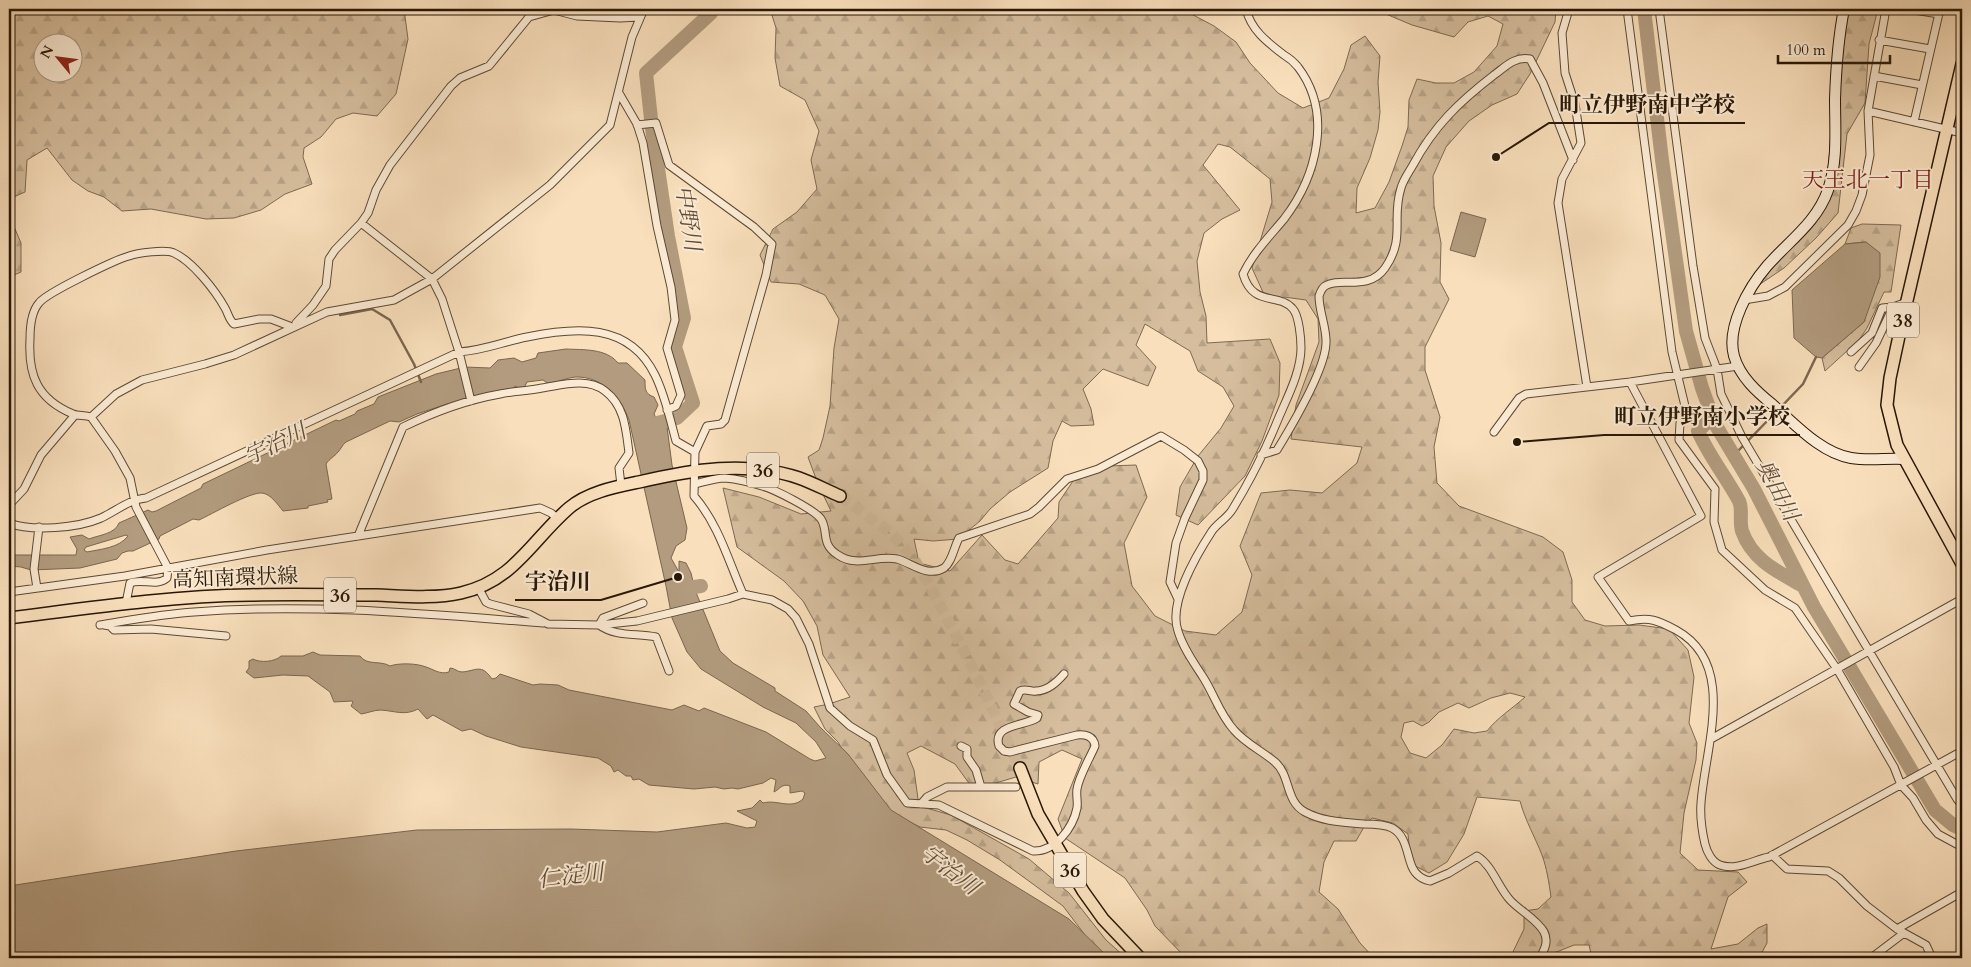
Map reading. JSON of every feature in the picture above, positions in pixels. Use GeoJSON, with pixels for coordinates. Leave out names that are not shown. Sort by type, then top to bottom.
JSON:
{"type":"FeatureCollection","features":[{"type":"Feature","properties":{"kind":"main road","name":"38"},"geometry":{"type":"LineString","coordinates":[[1962,64],[1890,378],[1887,405],[1896,441],[1904,459],[1958,548],[1962,564]]}},
{"type":"Feature","properties":{"kind":"main road","name":"高知南環状線"},"geometry":{"type":"LineString","coordinates":[[9,618],[209,595],[414,596],[459,594],[479,589],[499,578],[514,566],[571,507],[597,492],[683,472],[739,468],[760,470],[798,478],[840,496]]}},
{"type":"Feature","properties":{"kind":"main road","name":"36"},"geometry":{"type":"LineString","coordinates":[[1020,768],[1038,814],[1083,891],[1103,919],[1140,958]]}},
{"type":"Feature","properties":{"kind":"street"},"geometry":{"type":"LineString","coordinates":[[91,417],[116,394],[142,380],[205,364],[234,354],[326,312],[394,300],[432,279],[550,186],[610,125],[626,60],[639,17],[644,9]]}},
{"type":"Feature","properties":{"kind":"street"},"geometry":{"type":"LineString","coordinates":[[1246,9],[1252,26],[1265,41],[1296,64],[1308,80],[1318,116],[1317,144],[1304,187],[1285,217],[1250,260],[1243,274],[1253,292],[1264,298],[1282,302],[1293,309],[1300,330],[1302,350],[1288,396],[1261,455],[1230,513],[1213,529],[1178,599],[1177,630],[1186,650],[1234,730],[1276,763],[1284,772],[1296,806],[1327,820],[1378,824],[1391,828],[1399,834],[1406,845],[1413,868],[1418,876],[1430,881],[1449,873],[1478,856],[1483,860],[1500,889],[1510,901],[1544,931],[1546,945],[1540,958]]}},
{"type":"Feature","properties":{"kind":"street"},"geometry":{"type":"LineString","coordinates":[[1569,9],[1562,33],[1565,73],[1575,104],[1581,144],[1562,179],[1558,203],[1588,387]]}},
{"type":"Feature","properties":{"kind":"street"},"geometry":{"type":"LineString","coordinates":[[1627,9],[1676,375],[1686,406],[1680,423],[1679,440],[1715,490],[1714,522],[1722,550],[1765,590],[1795,608],[1837,669],[1894,767],[1901,785],[1913,798],[1926,820],[1938,834],[1962,848]]}},
{"type":"Feature","properties":{"kind":"street"},"geometry":{"type":"LineString","coordinates":[[1659,9],[1693,266],[1705,338],[1717,369],[1721,394],[1742,438],[1956,799],[1962,805]]}},
{"type":"Feature","properties":{"kind":"street"},"geometry":{"type":"LineString","coordinates":[[1844,9],[1836,64],[1836,141],[1829,188],[1813,218],[1799,235],[1767,266],[1744,300],[1738,313],[1732,349],[1742,374],[1756,390],[1808,435],[1832,452],[1852,458],[1904,459]]}},
{"type":"Feature","properties":{"kind":"street"},"geometry":{"type":"LineString","coordinates":[[1744,300],[1768,296],[1785,286],[1848,225],[1862,194],[1870,155],[1868,111],[1879,40],[1886,9]]}},
{"type":"Feature","properties":{"kind":"street"},"geometry":{"type":"LineString","coordinates":[[1908,9],[1939,12],[1914,122]]}},
{"type":"Feature","properties":{"kind":"street"},"geometry":{"type":"LineString","coordinates":[[292,327],[314,305],[323,291],[326,286],[329,259],[368,213],[376,190],[390,165],[451,86],[460,78],[489,66],[529,16],[554,10],[577,16],[639,17]]}},
{"type":"Feature","properties":{"kind":"street"},"geometry":{"type":"LineString","coordinates":[[1879,40],[1930,49]]}},
{"type":"Feature","properties":{"kind":"street"},"geometry":{"type":"LineString","coordinates":[[1261,455],[1277,450],[1293,423],[1324,358],[1326,342],[1319,296],[1324,287],[1332,284],[1365,281],[1377,276],[1384,269],[1395,249],[1398,236],[1397,202],[1401,186],[1422,148],[1449,112],[1472,91],[1512,61],[1523,57],[1530,59],[1543,83],[1573,160]]}},
{"type":"Feature","properties":{"kind":"street"},"geometry":{"type":"LineString","coordinates":[[1874,76],[1922,85]]}},
{"type":"Feature","properties":{"kind":"street"},"geometry":{"type":"LineString","coordinates":[[619,93],[638,126],[643,144],[656,226],[671,287],[676,320],[667,348],[682,395],[676,406],[667,410]]}},
{"type":"Feature","properties":{"kind":"street"},"geometry":{"type":"LineString","coordinates":[[1868,111],[1962,134]]}},
{"type":"Feature","properties":{"kind":"street"},"geometry":{"type":"LineString","coordinates":[[638,126],[656,123],[669,165],[754,227],[772,244],[766,275],[725,420],[721,424],[707,426],[696,452],[694,496],[705,508],[717,531],[743,594]]}},
{"type":"Feature","properties":{"kind":"street"},"geometry":{"type":"LineString","coordinates":[[361,223],[432,279],[442,296],[460,354],[471,399]]}},
{"type":"Feature","properties":{"kind":"street"},"geometry":{"type":"LineString","coordinates":[[126,604],[130,583],[136,581],[163,582],[167,578],[168,568],[136,506],[136,498],[130,478],[115,451],[91,417],[75,415],[55,404],[42,393],[33,377],[29,350],[31,324],[35,307],[47,295],[130,255],[167,252],[174,253],[183,259],[207,283],[225,307],[234,324],[259,319],[271,319],[292,327]]}},
{"type":"Feature","properties":{"kind":"street"},"geometry":{"type":"LineString","coordinates":[[1851,352],[1872,332],[1882,308],[1907,302]]}},
{"type":"Feature","properties":{"kind":"street"},"geometry":{"type":"LineString","coordinates":[[1859,367],[1876,343],[1893,306]]}},
{"type":"Feature","properties":{"kind":"street"},"geometry":{"type":"LineString","coordinates":[[9,523],[19,527],[61,527],[99,519],[136,498],[146,498],[422,368],[460,354],[479,351],[526,337],[575,330],[589,330],[609,334],[630,344],[647,362],[655,375],[676,441],[696,452]]}},
{"type":"Feature","properties":{"kind":"street"},"geometry":{"type":"LineString","coordinates":[[1494,432],[1519,398],[1526,394],[1630,382],[1738,366]]}},
{"type":"Feature","properties":{"kind":"street"},"geometry":{"type":"LineString","coordinates":[[1630,382],[1701,516],[1598,577],[1629,621],[1643,618],[1658,620],[1683,634],[1704,657],[1712,678],[1713,697],[1711,739],[1701,803],[1703,833],[1706,848],[1712,858],[1720,865],[1740,866],[1772,855],[1962,751]]}},
{"type":"Feature","properties":{"kind":"street"},"geometry":{"type":"LineString","coordinates":[[358,536],[403,427],[471,399],[574,383],[587,383],[604,390],[615,401],[624,417],[629,452],[619,468],[621,485]]}},
{"type":"Feature","properties":{"kind":"street"},"geometry":{"type":"LineString","coordinates":[[9,505],[24,489],[41,455],[75,415]]}},
{"type":"Feature","properties":{"kind":"street"},"geometry":{"type":"LineString","coordinates":[[695,484],[723,478],[764,486],[813,510],[822,520],[826,541],[837,555],[857,562],[893,559],[927,571],[937,570],[945,567],[950,560],[959,538],[1030,514],[1039,508],[1067,479],[1107,465],[1161,436],[1198,462],[1203,471],[1204,480],[1176,543],[1170,582],[1178,599]]}},
{"type":"Feature","properties":{"kind":"street"},"geometry":{"type":"LineString","coordinates":[[9,592],[116,578],[267,550],[540,508],[558,519]]}},
{"type":"Feature","properties":{"kind":"street"},"geometry":{"type":"LineString","coordinates":[[37,588],[34,569],[38,528]]}},
{"type":"Feature","properties":{"kind":"street"},"geometry":{"type":"LineString","coordinates":[[479,589],[486,602],[529,614],[548,624]]}},
{"type":"Feature","properties":{"kind":"street"},"geometry":{"type":"LineString","coordinates":[[226,636],[151,629],[114,630],[110,626],[100,625],[192,612],[248,609],[348,610],[548,624],[599,625],[636,621],[743,594],[779,603],[796,618],[809,644],[830,708],[850,726],[873,740],[887,775],[908,803],[940,805],[1033,851],[1040,852],[1054,844],[1070,827],[1077,809],[1077,789],[1095,746],[1094,740],[1084,734],[1010,752],[1004,751],[998,742],[1001,731],[1037,718],[1038,715],[1014,704],[1020,691],[1024,689],[1036,692],[1047,689],[1064,674]]}},
{"type":"Feature","properties":{"kind":"street"},"geometry":{"type":"LineString","coordinates":[[1711,739],[1962,599]]}},
{"type":"Feature","properties":{"kind":"street"},"geometry":{"type":"LineString","coordinates":[[599,625],[603,618],[642,603]]}},
{"type":"Feature","properties":{"kind":"street"},"geometry":{"type":"LineString","coordinates":[[599,625],[606,630],[621,634],[656,637],[669,671]]}},
{"type":"Feature","properties":{"kind":"street"},"geometry":{"type":"LineString","coordinates":[[961,746],[967,749],[966,757],[976,770],[981,787]]}},
{"type":"Feature","properties":{"kind":"street"},"geometry":{"type":"LineString","coordinates":[[921,804],[927,798],[947,787],[1016,787]]}},
{"type":"Feature","properties":{"kind":"street"},"geometry":{"type":"LineString","coordinates":[[1772,855],[1787,870],[1828,871],[1839,878],[1867,906],[1897,929],[1926,945],[1932,958]]}},
{"type":"Feature","properties":{"kind":"street"},"geometry":{"type":"LineString","coordinates":[[1897,929],[1962,892]]}},
{"type":"Feature","properties":{"kind":"street"},"geometry":{"type":"LineString","coordinates":[[1871,958],[1904,933]]}},
{"type":"Feature","properties":{"kind":"green space"},"geometry":{"type":"Polygon","coordinates":[[[9,9],[404,9],[408,39],[396,94],[377,116],[353,113],[336,119],[321,137],[304,148],[303,157],[312,184],[285,194],[261,210],[234,218],[206,219],[151,209],[122,211],[104,197],[88,191],[72,180],[47,148],[27,160],[25,192],[9,199],[9,9]]]}},
{"type":"Feature","properties":{"kind":"green space"},"geometry":{"type":"Polygon","coordinates":[[[770,9],[1182,9],[1214,26],[1236,42],[1250,63],[1278,93],[1303,108],[1329,98],[1344,69],[1351,45],[1365,36],[1380,56],[1378,82],[1380,112],[1378,130],[1370,158],[1357,188],[1356,213],[1375,208],[1389,182],[1408,127],[1409,100],[1417,79],[1436,83],[1454,83],[1474,72],[1497,46],[1503,24],[1488,16],[1468,22],[1454,37],[1412,25],[1374,9],[1556,9],[1555,22],[1530,74],[1517,94],[1492,105],[1469,121],[1446,147],[1433,176],[1434,206],[1441,243],[1440,282],[1449,299],[1425,347],[1425,370],[1440,417],[1434,447],[1437,483],[1459,506],[1543,537],[1563,552],[1572,580],[1572,602],[1585,620],[1605,626],[1639,625],[1669,629],[1688,650],[1694,677],[1689,723],[1697,743],[1696,760],[1684,813],[1680,853],[1698,870],[1738,872],[1747,882],[1728,897],[1711,949],[1738,944],[1758,928],[1767,924],[1767,943],[1759,958],[1592,958],[1589,945],[1574,945],[1549,955],[1548,958],[1510,958],[1524,929],[1524,911],[1538,909],[1551,897],[1544,860],[1520,801],[1477,797],[1464,834],[1447,862],[1429,873],[1411,864],[1408,834],[1393,823],[1372,818],[1356,841],[1334,841],[1324,862],[1319,892],[1338,909],[1360,943],[1374,958],[1186,958],[1155,926],[1147,910],[1125,878],[1065,838],[1058,819],[1082,759],[1062,750],[1039,762],[1038,784],[1016,777],[989,785],[971,786],[955,764],[921,746],[907,753],[914,770],[919,806],[951,815],[1029,859],[1069,893],[1106,940],[1126,958],[1107,958],[1094,947],[1063,906],[1000,860],[946,830],[920,827],[880,804],[849,761],[838,742],[825,729],[814,707],[850,697],[823,655],[817,626],[803,601],[784,581],[737,547],[723,488],[759,497],[801,514],[831,511],[808,457],[819,450],[823,438],[830,406],[834,348],[839,319],[825,295],[799,284],[771,282],[760,255],[773,229],[797,212],[817,189],[811,160],[819,131],[805,100],[780,86],[775,58],[776,28],[770,9]],[[1218,144],[1203,165],[1240,210],[1222,219],[1204,233],[1197,261],[1200,292],[1206,316],[1207,343],[1270,339],[1280,363],[1279,395],[1262,441],[1245,476],[1198,525],[1176,515],[1180,487],[1198,456],[1221,428],[1234,406],[1223,387],[1198,371],[1190,351],[1145,324],[1136,345],[1156,367],[1148,386],[1103,369],[1083,389],[1091,409],[1094,425],[1071,426],[1062,421],[1053,441],[1048,468],[1010,492],[958,539],[933,541],[914,539],[919,563],[950,571],[982,535],[1005,560],[1018,564],[1058,518],[1059,502],[1079,472],[1109,466],[1136,465],[1147,497],[1124,543],[1132,586],[1155,616],[1185,631],[1216,635],[1242,612],[1252,575],[1240,546],[1261,493],[1290,490],[1322,493],[1357,463],[1362,447],[1291,439],[1296,405],[1319,342],[1318,319],[1306,300],[1284,297],[1267,301],[1252,268],[1272,202],[1270,179],[1230,147],[1218,144]],[[1510,693],[1491,698],[1469,708],[1458,703],[1439,712],[1422,726],[1413,721],[1404,723],[1401,737],[1410,753],[1426,758],[1442,745],[1454,729],[1474,733],[1487,731],[1500,717],[1525,697],[1510,693]]]}},
{"type":"Feature","properties":{"kind":"green space"},"geometry":{"type":"Polygon","coordinates":[[[1843,9],[1878,9],[1869,44],[1865,103],[1847,134],[1838,213],[1816,238],[1784,268],[1747,293],[1823,205],[1829,160],[1835,70],[1843,9]]]}},
{"type":"Feature","properties":{"kind":"green space"},"geometry":{"type":"Polygon","coordinates":[[[9,215],[21,243],[21,272],[9,277],[9,215]]]}},
{"type":"Feature","properties":{"kind":"green space"},"geometry":{"type":"Polygon","coordinates":[[[1862,224],[1901,225],[1891,292],[1884,292],[1867,328],[1859,340],[1825,371],[1822,358],[1864,322],[1866,242],[1845,244],[1851,228],[1862,224]]]}},
{"type":"Feature","properties":{"kind":"water"},"geometry":{"type":"Polygon","coordinates":[[[1461,212],[1486,219],[1475,257],[1450,250],[1461,212]]]}},
{"type":"Feature","properties":{"kind":"water"},"geometry":{"type":"Polygon","coordinates":[[[1866,242],[1880,253],[1880,277],[1864,322],[1822,358],[1816,357],[1794,338],[1792,290],[1845,244],[1866,242]]]}},
{"type":"Feature","properties":{"kind":"water","name":"仁淀川"},"geometry":{"type":"Polygon","coordinates":[[[566,349],[601,352],[618,363],[627,363],[645,380],[646,391],[654,397],[658,405],[654,414],[656,418],[666,419],[672,465],[687,528],[685,540],[676,546],[671,558],[679,572],[679,561],[686,563],[720,651],[733,663],[775,688],[775,691],[806,711],[848,754],[891,810],[1069,919],[1109,958],[9,958],[9,886],[236,851],[417,830],[571,829],[657,832],[726,823],[747,828],[755,827],[757,821],[737,811],[752,808],[760,800],[763,803],[794,804],[803,799],[805,793],[802,791],[790,793],[790,786],[787,785],[774,792],[776,780],[771,778],[763,783],[738,789],[715,787],[694,789],[649,785],[639,779],[633,780],[631,776],[626,776],[618,770],[614,772],[611,766],[598,758],[521,747],[486,736],[471,729],[462,731],[433,715],[427,719],[418,709],[404,713],[376,710],[361,714],[351,706],[352,701],[334,702],[330,692],[308,676],[283,675],[254,678],[246,672],[249,668],[249,661],[253,659],[267,661],[275,660],[281,656],[303,656],[313,652],[320,655],[360,656],[366,661],[390,666],[402,664],[417,665],[443,673],[449,672],[450,668],[462,672],[481,669],[492,679],[500,674],[533,685],[558,685],[569,690],[672,710],[684,705],[699,711],[704,708],[766,732],[810,759],[815,761],[826,758],[816,742],[796,723],[763,707],[701,669],[687,652],[672,618],[629,420],[616,396],[594,380],[575,377],[549,384],[543,380],[527,382],[523,390],[515,386],[512,392],[447,404],[399,422],[390,421],[343,444],[326,464],[332,499],[327,500],[328,502],[308,506],[308,508],[283,511],[268,495],[256,494],[199,520],[193,519],[160,536],[159,539],[133,551],[122,553],[117,559],[80,568],[31,570],[9,566],[9,555],[76,555],[77,549],[70,537],[82,535],[89,539],[106,534],[114,530],[119,523],[148,510],[156,511],[201,488],[203,484],[336,420],[339,421],[355,414],[357,411],[374,404],[378,397],[436,374],[465,367],[490,368],[498,360],[514,358],[522,362],[536,358],[538,353],[566,349]],[[128,536],[86,547],[84,550],[87,552],[109,547],[120,543],[128,536]]]}},
{"type":"Feature","properties":{"kind":"waterway","name":"中野川"},"geometry":{"type":"LineString","coordinates":[[657,423],[677,418],[693,403],[675,347],[684,318],[668,236],[646,73],[711,13],[712,9]]}},
{"type":"Feature","properties":{"kind":"waterway","name":"奥田川"},"geometry":{"type":"LineString","coordinates":[[1644,9],[1662,160],[1686,331],[1702,388],[1715,424],[1754,489],[1814,607],[1935,810],[1953,825],[1962,829]]}},
{"type":"Feature","properties":{"kind":"waterway"},"geometry":{"type":"LineString","coordinates":[[340,315],[372,309],[390,320],[414,364],[421,382]]}},
{"type":"Feature","properties":{"kind":"waterway"},"geometry":{"type":"LineString","coordinates":[[1780,408],[1803,384],[1816,357]]}},
{"type":"Feature","properties":{"kind":"waterway"},"geometry":{"type":"LineString","coordinates":[[1734,455],[1776,412]]}},
{"type":"Feature","properties":{"kind":"waterway"},"geometry":{"type":"LineString","coordinates":[[1713,417],[1698,431],[1739,501],[1741,527],[1746,541],[1752,550],[1767,564],[1803,586]]}},
{"type":"Feature","properties":{"kind":"waterway"},"geometry":{"type":"LineString","coordinates":[[681,589],[701,586]]}},
{"type":"Feature","properties":{"kind":"tunnel"},"geometry":{"type":"LineString","coordinates":[[840,496],[891,533],[911,554],[929,584],[978,678],[1020,768]]}},
{"type":"Feature","properties":{"kind":"place","name":"町立伊野南中学校"},"geometry":{"type":"Point","coordinates":[1496,157]}},
{"type":"Feature","properties":{"kind":"place","name":"町立伊野南小学校"},"geometry":{"type":"Point","coordinates":[1517,442]}},
{"type":"Feature","properties":{"kind":"place","name":"宇治川"},"geometry":{"type":"Point","coordinates":[678,577]}},
{"type":"Feature","properties":{"kind":"district","name":"天王北一丁目"},"geometry":{"type":"Point","coordinates":[1868,180]}}]}
